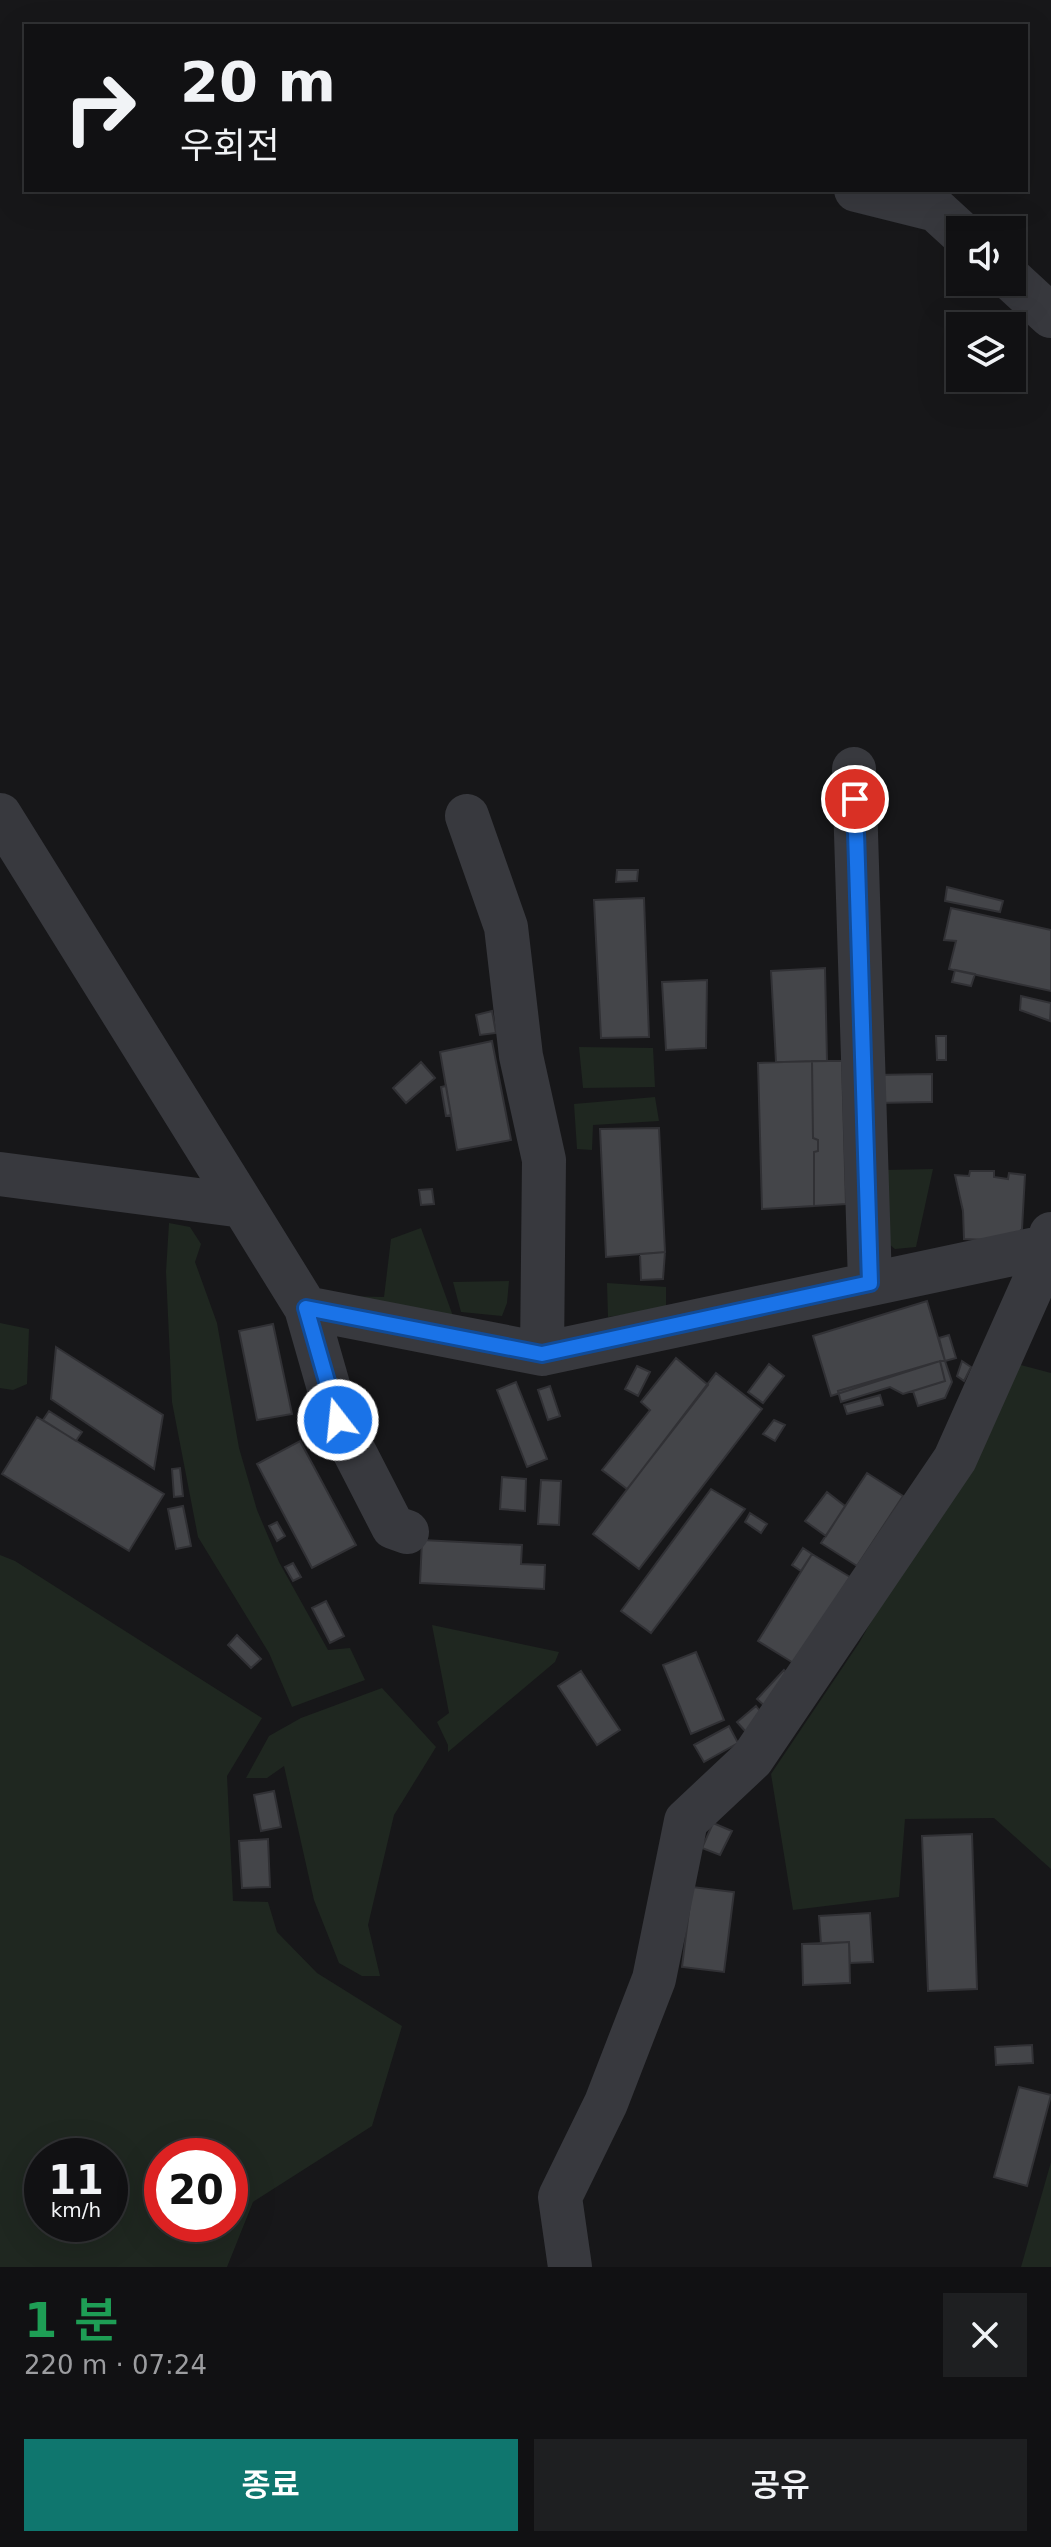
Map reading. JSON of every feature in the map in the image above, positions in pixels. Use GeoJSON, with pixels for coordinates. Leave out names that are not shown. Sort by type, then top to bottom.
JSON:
{"type":"FeatureCollection","features":[{"type":"Feature","properties":{"kind":"lane"},"geometry":{"type":"LineString","coordinates":[[864,192],[936,210],[946,219]]}},
{"type":"Feature","properties":{"kind":"lane"},"geometry":{"type":"LineString","coordinates":[[1026,293],[1051,316]]}},
{"type":"Feature","properties":{"kind":"lane"},"geometry":{"type":"LineString","coordinates":[[854,769],[870,1283]]}},
{"type":"Feature","properties":{"kind":"lane"},"geometry":{"type":"LineString","coordinates":[[0,815],[306,1308],[338,1420],[393,1527],[407,1532]]}},
{"type":"Feature","properties":{"kind":"lane"},"geometry":{"type":"LineString","coordinates":[[467,816],[506,927],[521,1056],[544,1160],[542,1354]]}},
{"type":"Feature","properties":{"kind":"lane"},"geometry":{"type":"LineString","coordinates":[[0,1174],[243,1206]]}},
{"type":"Feature","properties":{"kind":"lane"},"geometry":{"type":"LineString","coordinates":[[570,2267],[560,2197],[606,2103],[654,1979],[686,1821],[752,1759],[955,1459],[1050,1246],[1051,1234]]}},
{"type":"Feature","properties":{"kind":"lane"},"geometry":{"type":"LineString","coordinates":[[306,1308],[542,1354],[1050,1246]]}},
{"type":"Feature","properties":{"kind":"shaded area"},"geometry":{"type":"Polygon","coordinates":[[[579,1047],[653,1048],[655,1087],[583,1088],[579,1047]]]}},
{"type":"Feature","properties":{"kind":"shaded area"},"geometry":{"type":"Polygon","coordinates":[[[655,1097],[659,1121],[593,1125],[592,1150],[577,1149],[574,1104],[655,1097]]]}},
{"type":"Feature","properties":{"kind":"shaded area"},"geometry":{"type":"Polygon","coordinates":[[[933,1169],[916,1247],[895,1249],[884,1240],[883,1170],[933,1169]]]}},
{"type":"Feature","properties":{"kind":"shaded area"},"geometry":{"type":"Polygon","coordinates":[[[169,1223],[190,1227],[201,1244],[195,1262],[217,1323],[239,1448],[257,1510],[279,1562],[328,1650],[350,1648],[365,1680],[292,1707],[269,1653],[198,1537],[172,1402],[166,1272],[169,1223]]]}},
{"type":"Feature","properties":{"kind":"shaded area"},"geometry":{"type":"Polygon","coordinates":[[[421,1228],[453,1316],[338,1296],[384,1297],[391,1239],[421,1228]]]}},
{"type":"Feature","properties":{"kind":"shaded area"},"geometry":{"type":"Polygon","coordinates":[[[509,1281],[502,1316],[461,1312],[453,1282],[509,1281]]]}},
{"type":"Feature","properties":{"kind":"shaded area"},"geometry":{"type":"Polygon","coordinates":[[[607,1283],[666,1287],[666,1308],[608,1317],[607,1283]]]}},
{"type":"Feature","properties":{"kind":"shaded area"},"geometry":{"type":"Polygon","coordinates":[[[0,1323],[29,1329],[27,1384],[13,1390],[0,1388],[0,1323]]]}},
{"type":"Feature","properties":{"kind":"shaded area"},"geometry":{"type":"Polygon","coordinates":[[[1017,1364],[1051,1373],[1051,1869],[994,1818],[905,1819],[899,1897],[793,1910],[771,1774],[859,1643],[1017,1364]]]}},
{"type":"Feature","properties":{"kind":"shaded area"},"geometry":{"type":"Polygon","coordinates":[[[0,1555],[15,1561],[262,1718],[227,1776],[233,1901],[268,1902],[277,1932],[317,1973],[402,2026],[372,2126],[253,2202],[248,2214],[248,2138],[144,2138],[144,2242],[237,2242],[227,2267],[0,2267],[0,1555]]]}},
{"type":"Feature","properties":{"kind":"shaded area"},"geometry":{"type":"Polygon","coordinates":[[[432,1625],[559,1652],[555,1662],[448,1752],[448,1745],[437,1722],[449,1713],[432,1625]]]}},
{"type":"Feature","properties":{"kind":"shaded area"},"geometry":{"type":"Polygon","coordinates":[[[382,1688],[436,1747],[394,1815],[368,1925],[380,1976],[362,1976],[339,1963],[314,1900],[284,1766],[267,1778],[246,1778],[269,1736],[301,1718],[382,1688]]]}},
{"type":"Feature","properties":{"kind":"shaded area"},"geometry":{"type":"Polygon","coordinates":[[[1051,2162],[1051,2267],[1021,2267],[1051,2162]]]}},
{"type":"Feature","properties":{"kind":"building"},"geometry":{"type":"Polygon","coordinates":[[[617,870],[638,870],[637,881],[616,882],[617,870]]]}},
{"type":"Feature","properties":{"kind":"building"},"geometry":{"type":"Polygon","coordinates":[[[947,887],[1003,901],[1000,912],[945,901],[947,887]]]}},
{"type":"Feature","properties":{"kind":"building"},"geometry":{"type":"Polygon","coordinates":[[[644,898],[649,1037],[601,1038],[594,900],[644,898]]]}},
{"type":"Feature","properties":{"kind":"building"},"geometry":{"type":"Polygon","coordinates":[[[951,908],[1051,930],[1051,991],[949,969],[956,941],[944,940],[951,908]]]}},
{"type":"Feature","properties":{"kind":"building"},"geometry":{"type":"Polygon","coordinates":[[[825,968],[827,1061],[776,1062],[771,971],[825,968]]]}},
{"type":"Feature","properties":{"kind":"building"},"geometry":{"type":"Polygon","coordinates":[[[955,970],[975,974],[971,986],[952,982],[955,970]]]}},
{"type":"Feature","properties":{"kind":"building"},"geometry":{"type":"Polygon","coordinates":[[[707,980],[706,1048],[666,1050],[662,982],[707,980]]]}},
{"type":"Feature","properties":{"kind":"building"},"geometry":{"type":"Polygon","coordinates":[[[1021,996],[1051,1003],[1050,1021],[1020,1010],[1021,996]]]}},
{"type":"Feature","properties":{"kind":"building"},"geometry":{"type":"Polygon","coordinates":[[[492,1011],[496,1033],[480,1035],[476,1015],[492,1011]]]}},
{"type":"Feature","properties":{"kind":"building"},"geometry":{"type":"Polygon","coordinates":[[[936,1036],[946,1036],[946,1060],[937,1060],[936,1036]]]}},
{"type":"Feature","properties":{"kind":"building"},"geometry":{"type":"Polygon","coordinates":[[[492,1041],[511,1140],[457,1150],[440,1052],[492,1041]]]}},
{"type":"Feature","properties":{"kind":"building"},"geometry":{"type":"Polygon","coordinates":[[[812,1061],[813,1138],[818,1140],[818,1151],[814,1152],[814,1206],[762,1209],[758,1063],[812,1061]]]}},
{"type":"Feature","properties":{"kind":"building"},"geometry":{"type":"Polygon","coordinates":[[[812,1061],[842,1061],[846,1204],[814,1206],[814,1152],[818,1151],[818,1140],[813,1138],[812,1061]]]}},
{"type":"Feature","properties":{"kind":"building"},"geometry":{"type":"Polygon","coordinates":[[[421,1062],[435,1078],[406,1103],[393,1088],[421,1062]]]}},
{"type":"Feature","properties":{"kind":"building"},"geometry":{"type":"Polygon","coordinates":[[[932,1074],[932,1102],[875,1103],[875,1075],[932,1074]]]}},
{"type":"Feature","properties":{"kind":"building"},"geometry":{"type":"Polygon","coordinates":[[[446,1086],[451,1115],[446,1116],[441,1087],[446,1086]]]}},
{"type":"Feature","properties":{"kind":"building"},"geometry":{"type":"Polygon","coordinates":[[[659,1128],[665,1252],[606,1257],[600,1129],[659,1128]]]}},
{"type":"Feature","properties":{"kind":"building"},"geometry":{"type":"Polygon","coordinates":[[[970,1171],[994,1171],[994,1177],[1008,1179],[1009,1173],[1025,1175],[1022,1229],[1011,1241],[964,1239],[963,1211],[955,1175],[969,1176],[970,1171]]]}},
{"type":"Feature","properties":{"kind":"building"},"geometry":{"type":"Polygon","coordinates":[[[432,1189],[434,1204],[421,1205],[419,1190],[432,1189]]]}},
{"type":"Feature","properties":{"kind":"building"},"geometry":{"type":"Polygon","coordinates":[[[665,1252],[663,1279],[641,1280],[640,1254],[665,1252]]]}},
{"type":"Feature","properties":{"kind":"building"},"geometry":{"type":"Polygon","coordinates":[[[927,1301],[945,1361],[831,1396],[813,1336],[927,1301]]]}},
{"type":"Feature","properties":{"kind":"building"},"geometry":{"type":"Polygon","coordinates":[[[273,1324],[292,1414],[257,1420],[239,1331],[273,1324]]]}},
{"type":"Feature","properties":{"kind":"building"},"geometry":{"type":"Polygon","coordinates":[[[949,1335],[956,1358],[945,1361],[939,1338],[949,1335]]]}},
{"type":"Feature","properties":{"kind":"building"},"geometry":{"type":"Polygon","coordinates":[[[56,1347],[163,1415],[154,1469],[51,1399],[56,1347]]]}},
{"type":"Feature","properties":{"kind":"building"},"geometry":{"type":"Polygon","coordinates":[[[676,1358],[708,1385],[627,1489],[602,1470],[650,1410],[641,1402],[676,1358]]]}},
{"type":"Feature","properties":{"kind":"building"},"geometry":{"type":"Polygon","coordinates":[[[940,1361],[945,1381],[903,1394],[890,1387],[841,1402],[838,1391],[940,1361]]]}},
{"type":"Feature","properties":{"kind":"building"},"geometry":{"type":"Polygon","coordinates":[[[940,1361],[945,1361],[952,1382],[945,1398],[918,1406],[913,1391],[945,1381],[940,1361]]]}},
{"type":"Feature","properties":{"kind":"building"},"geometry":{"type":"Polygon","coordinates":[[[962,1361],[971,1367],[964,1381],[957,1376],[962,1361]]]}},
{"type":"Feature","properties":{"kind":"building"},"geometry":{"type":"Polygon","coordinates":[[[769,1364],[784,1376],[763,1403],[748,1392],[769,1364]]]}},
{"type":"Feature","properties":{"kind":"building"},"geometry":{"type":"Polygon","coordinates":[[[637,1366],[650,1372],[638,1396],[625,1389],[637,1366]]]}},
{"type":"Feature","properties":{"kind":"building"},"geometry":{"type":"Polygon","coordinates":[[[716,1373],[762,1409],[639,1569],[593,1534],[716,1373]]]}},
{"type":"Feature","properties":{"kind":"building"},"geometry":{"type":"Polygon","coordinates":[[[516,1382],[547,1459],[527,1467],[497,1390],[516,1382]]]}},
{"type":"Feature","properties":{"kind":"building"},"geometry":{"type":"Polygon","coordinates":[[[550,1386],[560,1416],[548,1420],[538,1390],[550,1386]]]}},
{"type":"Feature","properties":{"kind":"building"},"geometry":{"type":"Polygon","coordinates":[[[880,1395],[883,1405],[847,1414],[844,1405],[880,1395]]]}},
{"type":"Feature","properties":{"kind":"building"},"geometry":{"type":"Polygon","coordinates":[[[49,1411],[82,1432],[76,1441],[43,1420],[49,1411]]]}},
{"type":"Feature","properties":{"kind":"building"},"geometry":{"type":"Polygon","coordinates":[[[37,1417],[164,1494],[129,1551],[2,1474],[37,1417]]]}},
{"type":"Feature","properties":{"kind":"building"},"geometry":{"type":"Polygon","coordinates":[[[774,1420],[785,1425],[775,1441],[763,1434],[774,1420]]]}},
{"type":"Feature","properties":{"kind":"building"},"geometry":{"type":"Polygon","coordinates":[[[300,1441],[356,1545],[312,1568],[257,1464],[300,1441]]]}},
{"type":"Feature","properties":{"kind":"building"},"geometry":{"type":"Polygon","coordinates":[[[180,1468],[183,1496],[174,1497],[172,1469],[180,1468]]]}},
{"type":"Feature","properties":{"kind":"building"},"geometry":{"type":"Polygon","coordinates":[[[867,1473],[903,1496],[857,1566],[821,1543],[867,1473]]]}},
{"type":"Feature","properties":{"kind":"building"},"geometry":{"type":"Polygon","coordinates":[[[502,1477],[526,1479],[525,1511],[500,1509],[502,1477]]]}},
{"type":"Feature","properties":{"kind":"building"},"geometry":{"type":"Polygon","coordinates":[[[541,1480],[561,1481],[559,1525],[538,1524],[541,1480]]]}},
{"type":"Feature","properties":{"kind":"building"},"geometry":{"type":"Polygon","coordinates":[[[711,1489],[745,1509],[651,1633],[621,1611],[711,1489]]]}},
{"type":"Feature","properties":{"kind":"building"},"geometry":{"type":"Polygon","coordinates":[[[827,1492],[845,1506],[826,1536],[805,1521],[827,1492]]]}},
{"type":"Feature","properties":{"kind":"building"},"geometry":{"type":"Polygon","coordinates":[[[183,1506],[191,1546],[176,1549],[168,1509],[183,1506]]]}},
{"type":"Feature","properties":{"kind":"building"},"geometry":{"type":"Polygon","coordinates":[[[750,1513],[767,1524],[761,1533],[745,1522],[750,1513]]]}},
{"type":"Feature","properties":{"kind":"building"},"geometry":{"type":"Polygon","coordinates":[[[277,1522],[285,1536],[277,1541],[269,1526],[277,1522]]]}},
{"type":"Feature","properties":{"kind":"building"},"geometry":{"type":"Polygon","coordinates":[[[422,1540],[522,1545],[521,1564],[545,1565],[544,1589],[420,1583],[422,1540]]]}},
{"type":"Feature","properties":{"kind":"building"},"geometry":{"type":"Polygon","coordinates":[[[803,1548],[812,1554],[801,1571],[792,1565],[803,1548]]]}},
{"type":"Feature","properties":{"kind":"building"},"geometry":{"type":"Polygon","coordinates":[[[812,1554],[850,1577],[795,1664],[758,1641],[812,1554]]]}},
{"type":"Feature","properties":{"kind":"building"},"geometry":{"type":"Polygon","coordinates":[[[293,1563],[301,1577],[293,1581],[285,1567],[293,1563]]]}},
{"type":"Feature","properties":{"kind":"building"},"geometry":{"type":"Polygon","coordinates":[[[326,1601],[344,1636],[330,1643],[312,1608],[326,1601]]]}},
{"type":"Feature","properties":{"kind":"building"},"geometry":{"type":"Polygon","coordinates":[[[237,1635],[261,1659],[251,1668],[228,1645],[237,1635]]]}},
{"type":"Feature","properties":{"kind":"building"},"geometry":{"type":"Polygon","coordinates":[[[696,1652],[724,1720],[691,1734],[663,1665],[696,1652]]]}},
{"type":"Feature","properties":{"kind":"building"},"geometry":{"type":"Polygon","coordinates":[[[784,1670],[795,1680],[768,1709],[757,1699],[784,1670]]]}},
{"type":"Feature","properties":{"kind":"building"},"geometry":{"type":"Polygon","coordinates":[[[581,1671],[620,1730],[597,1745],[558,1686],[581,1671]]]}},
{"type":"Feature","properties":{"kind":"building"},"geometry":{"type":"Polygon","coordinates":[[[756,1706],[764,1716],[746,1732],[737,1722],[756,1706]]]}},
{"type":"Feature","properties":{"kind":"building"},"geometry":{"type":"Polygon","coordinates":[[[729,1726],[738,1743],[704,1762],[694,1745],[729,1726]]]}},
{"type":"Feature","properties":{"kind":"building"},"geometry":{"type":"Polygon","coordinates":[[[274,1791],[281,1827],[261,1831],[254,1795],[274,1791]]]}},
{"type":"Feature","properties":{"kind":"building"},"geometry":{"type":"Polygon","coordinates":[[[713,1823],[732,1831],[720,1855],[702,1848],[713,1823]]]}},
{"type":"Feature","properties":{"kind":"building"},"geometry":{"type":"Polygon","coordinates":[[[972,1834],[977,1989],[928,1991],[922,1836],[972,1834]]]}},
{"type":"Feature","properties":{"kind":"building"},"geometry":{"type":"Polygon","coordinates":[[[268,1839],[270,1887],[242,1888],[239,1841],[268,1839]]]}},
{"type":"Feature","properties":{"kind":"building"},"geometry":{"type":"Polygon","coordinates":[[[692,1887],[734,1892],[724,1972],[682,1967],[692,1887]]]}},
{"type":"Feature","properties":{"kind":"building"},"geometry":{"type":"Polygon","coordinates":[[[870,1913],[873,1962],[850,1963],[849,1942],[821,1944],[819,1916],[870,1913]]]}},
{"type":"Feature","properties":{"kind":"building"},"geometry":{"type":"Polygon","coordinates":[[[849,1942],[850,1983],[803,1985],[802,1944],[849,1942]]]}},
{"type":"Feature","properties":{"kind":"building"},"geometry":{"type":"Polygon","coordinates":[[[1032,2045],[1033,2063],[996,2065],[995,2047],[1032,2045]]]}},
{"type":"Feature","properties":{"kind":"building"},"geometry":{"type":"Polygon","coordinates":[[[1019,2087],[1051,2095],[1027,2186],[994,2177],[1019,2087]]]}},
{"type":"Feature","properties":{"kind":"route"},"geometry":{"type":"LineString","coordinates":[[338,1420],[306,1308],[542,1354],[870,1283],[855,799]]}}]}
